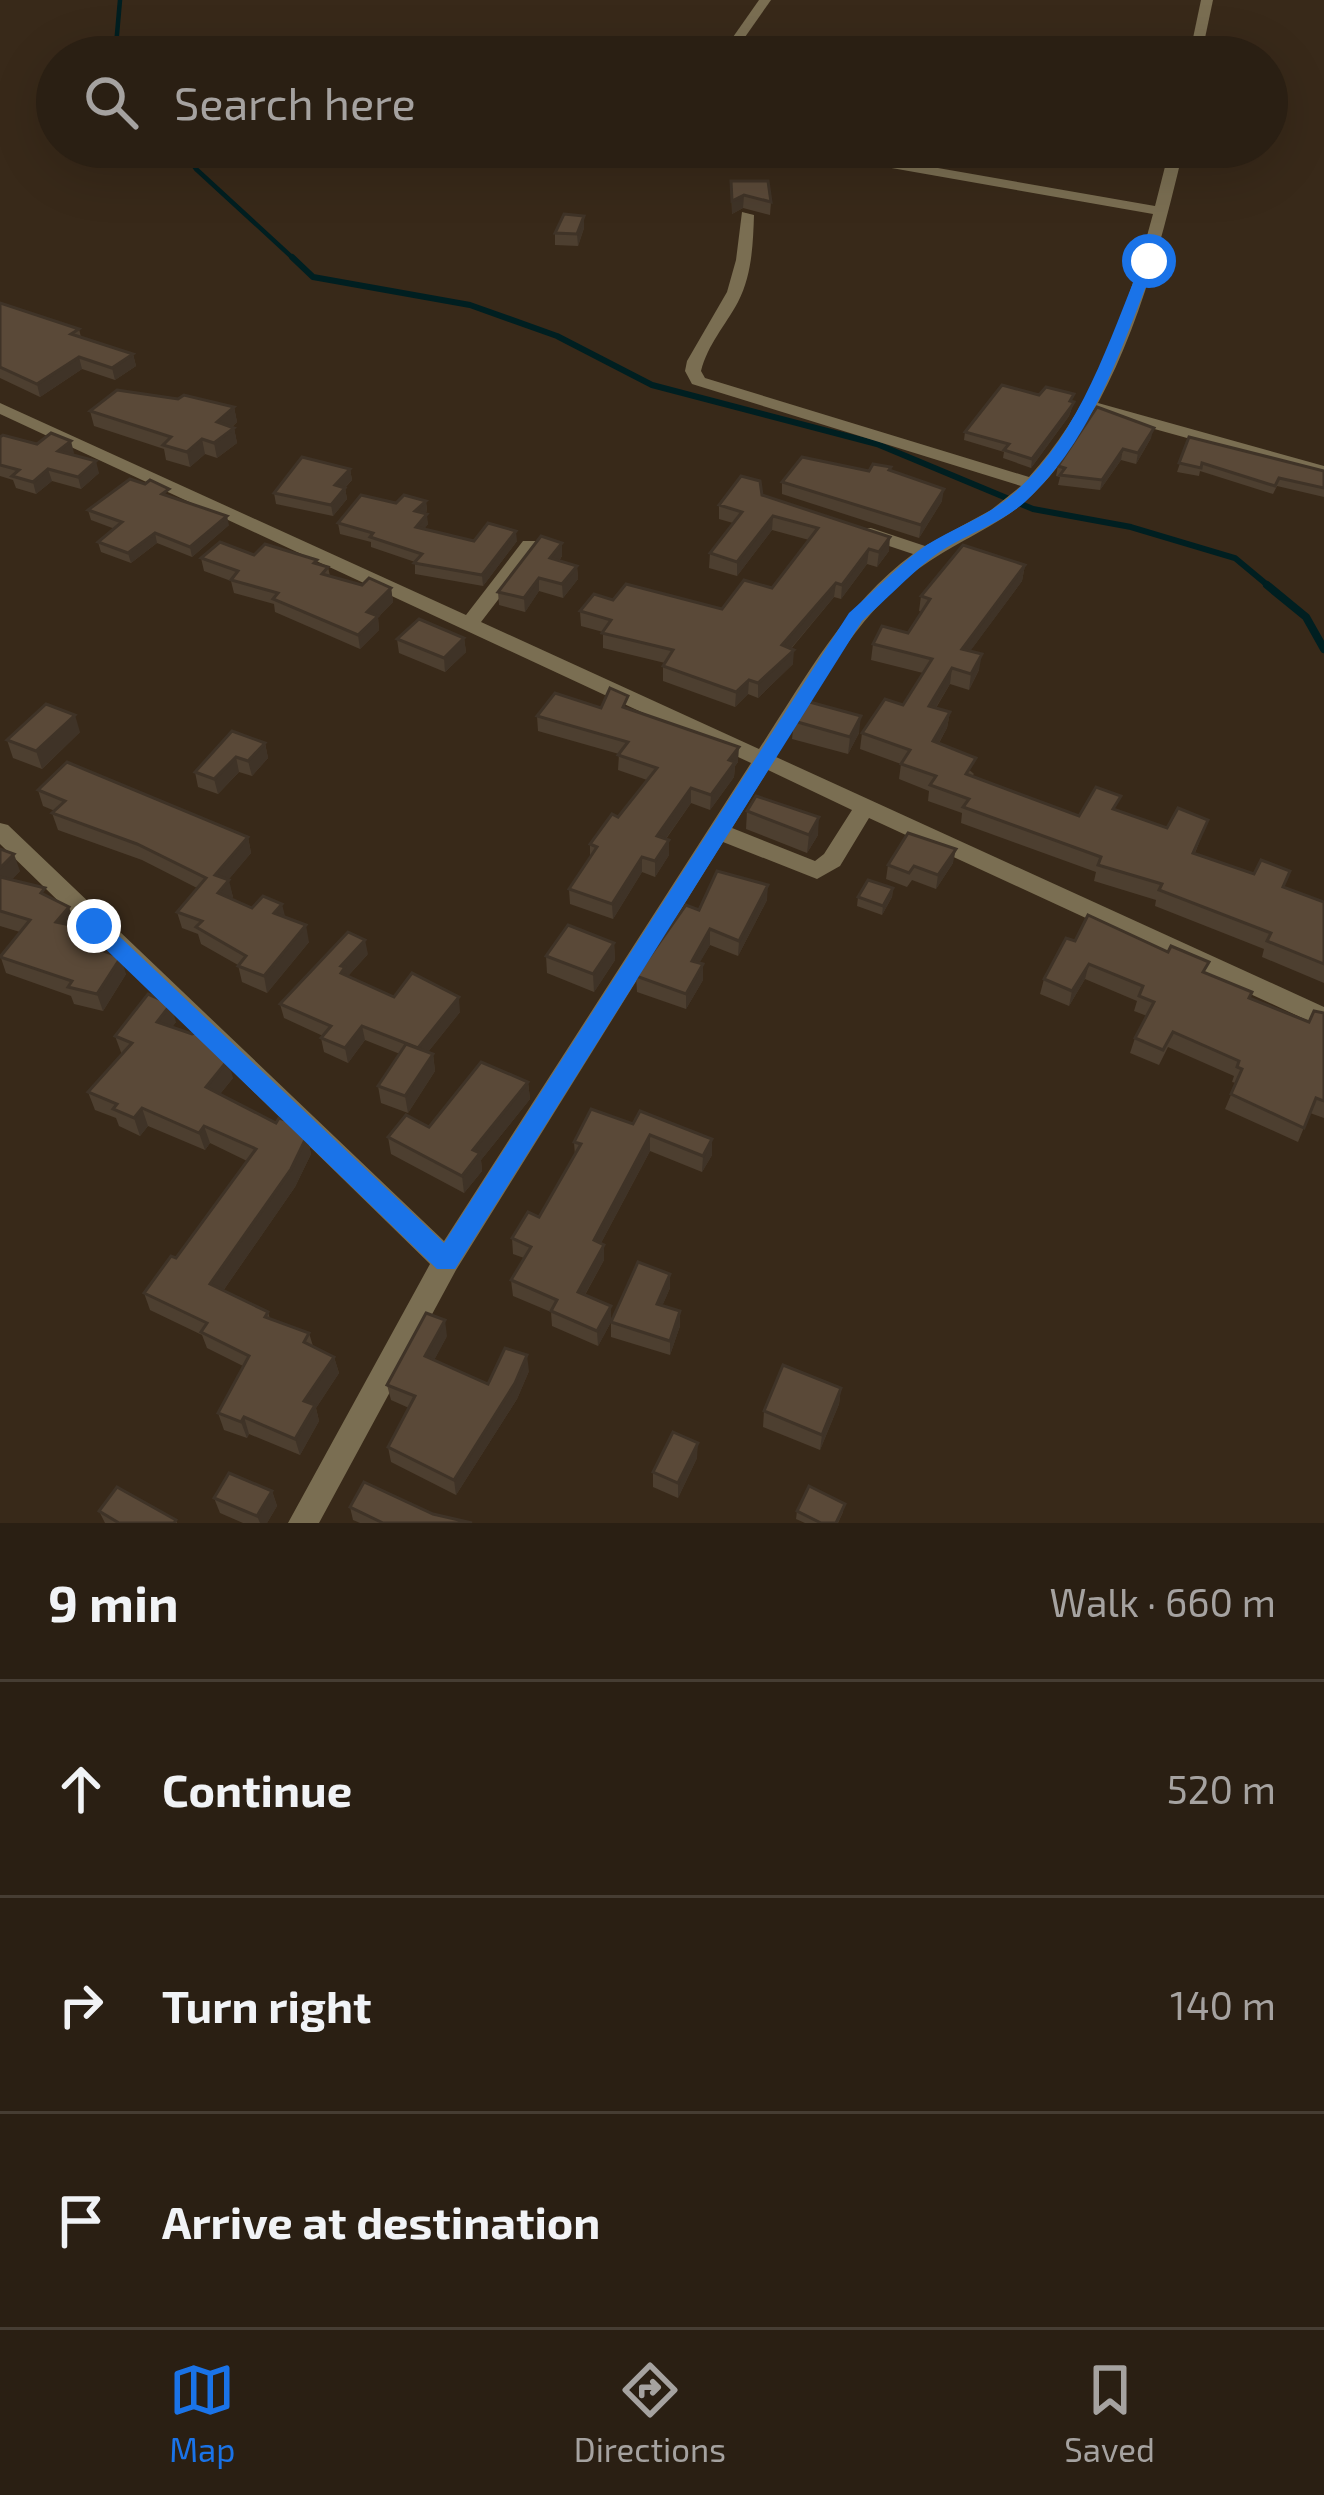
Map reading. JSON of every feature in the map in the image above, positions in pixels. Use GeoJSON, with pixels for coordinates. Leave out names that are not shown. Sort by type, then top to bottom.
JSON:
{"type":"FeatureCollection","features":[{"type":"Feature","properties":{"kind":"street"},"geometry":{"type":"LineString","coordinates":[[740,36],[765,0]]}},
{"type":"Feature","properties":{"kind":"street"},"geometry":{"type":"LineString","coordinates":[[1200,36],[1208,0]]}},
{"type":"Feature","properties":{"kind":"street"},"geometry":{"type":"LineString","coordinates":[[915,168],[1162,211]]}},
{"type":"Feature","properties":{"kind":"street"},"geometry":{"type":"LineString","coordinates":[[303,1523],[446,1261],[856,617],[927,553],[1019,496],[1050,465],[1089,406],[1149,261],[1173,168]]}},
{"type":"Feature","properties":{"kind":"street"},"geometry":{"type":"LineString","coordinates":[[747,215],[744,263],[731,300],[701,345],[693,371],[698,381],[1019,496]]}},
{"type":"Feature","properties":{"kind":"street"},"geometry":{"type":"LineString","coordinates":[[1089,406],[1324,471]]}},
{"type":"Feature","properties":{"kind":"street"},"geometry":{"type":"LineString","coordinates":[[0,408],[1324,1018]]}},
{"type":"Feature","properties":{"kind":"street"},"geometry":{"type":"LineString","coordinates":[[837,523],[927,553]]}},
{"type":"Feature","properties":{"kind":"street"},"geometry":{"type":"LineString","coordinates":[[469,624],[530,544]]}},
{"type":"Feature","properties":{"kind":"street"},"geometry":{"type":"LineString","coordinates":[[718,832],[817,871],[832,860],[866,805]]}},
{"type":"Feature","properties":{"kind":"street"},"geometry":{"type":"LineString","coordinates":[[0,830],[446,1261]]}},
{"type":"Feature","properties":{"kind":"building"},"geometry":{"type":"Polygon","coordinates":[[[731,181],[768,181],[771,202],[744,195],[732,201],[731,181]]]}},
{"type":"Feature","properties":{"kind":"building"},"geometry":{"type":"Polygon","coordinates":[[[564,214],[584,216],[577,234],[555,233],[564,214]]]}},
{"type":"Feature","properties":{"kind":"building"},"geometry":{"type":"Polygon","coordinates":[[[0,303],[79,329],[71,334],[133,354],[112,368],[79,357],[37,384],[0,367],[0,303]]]}},
{"type":"Feature","properties":{"kind":"building"},"geometry":{"type":"Polygon","coordinates":[[[1002,385],[1039,395],[1046,387],[1074,394],[1071,407],[1032,459],[1004,450],[1009,444],[965,432],[1002,385]]]}},
{"type":"Feature","properties":{"kind":"building"},"geometry":{"type":"Polygon","coordinates":[[[117,390],[178,399],[184,395],[234,407],[217,422],[234,428],[214,443],[202,439],[187,452],[163,445],[171,437],[90,411],[117,390]]]}},
{"type":"Feature","properties":{"kind":"building"},"geometry":{"type":"Polygon","coordinates":[[[1097,407],[1154,428],[1138,453],[1123,449],[1102,480],[1060,475],[1065,468],[1058,466],[1097,407]]]}},
{"type":"Feature","properties":{"kind":"building"},"geometry":{"type":"Polygon","coordinates":[[[51,433],[71,441],[58,451],[96,461],[78,477],[48,469],[33,482],[12,476],[19,470],[0,465],[3,435],[37,444],[51,433]]]}},
{"type":"Feature","properties":{"kind":"building"},"geometry":{"type":"Polygon","coordinates":[[[1189,437],[1324,471],[1324,488],[1279,478],[1275,486],[1202,463],[1201,468],[1179,463],[1189,437]]]}},
{"type":"Feature","properties":{"kind":"building"},"geometry":{"type":"Polygon","coordinates":[[[302,457],[350,469],[335,485],[345,488],[331,505],[274,493],[302,457]]]}},
{"type":"Feature","properties":{"kind":"building"},"geometry":{"type":"Polygon","coordinates":[[[802,457],[869,471],[873,464],[891,467],[889,470],[944,489],[921,525],[782,482],[802,457]]]}},
{"type":"Feature","properties":{"kind":"building"},"geometry":{"type":"Polygon","coordinates":[[[741,476],[760,481],[762,495],[890,537],[879,552],[869,549],[842,585],[836,583],[782,645],[794,650],[758,683],[749,680],[736,692],[663,666],[673,650],[602,633],[611,620],[580,611],[594,594],[613,600],[626,584],[722,609],[744,580],[772,588],[818,528],[773,516],[737,562],[710,553],[742,512],[719,505],[741,476]]]}},
{"type":"Feature","properties":{"kind":"building"},"geometry":{"type":"Polygon","coordinates":[[[130,479],[145,484],[150,480],[169,489],[162,494],[227,516],[190,547],[155,533],[128,553],[98,542],[122,522],[88,510],[130,479]]]}},
{"type":"Feature","properties":{"kind":"building"},"geometry":{"type":"Polygon","coordinates":[[[361,495],[396,503],[404,495],[426,501],[415,511],[427,514],[416,527],[474,541],[488,523],[516,531],[482,575],[414,563],[422,554],[338,523],[361,495]]]}},
{"type":"Feature","properties":{"kind":"building"},"geometry":{"type":"Polygon","coordinates":[[[541,536],[562,543],[550,558],[577,566],[562,584],[539,578],[524,598],[498,592],[541,536]]]}},
{"type":"Feature","properties":{"kind":"building"},"geometry":{"type":"Polygon","coordinates":[[[220,542],[254,555],[265,544],[317,560],[314,563],[328,567],[322,574],[362,585],[369,578],[391,588],[367,612],[378,616],[358,635],[273,599],[278,593],[231,580],[238,571],[201,558],[220,542]]]}},
{"type":"Feature","properties":{"kind":"building"},"geometry":{"type":"Polygon","coordinates":[[[963,545],[1025,565],[962,649],[982,654],[971,674],[952,668],[929,706],[950,712],[933,741],[976,758],[966,774],[1079,816],[1096,787],[1121,796],[1113,809],[1167,828],[1178,808],[1208,820],[1193,853],[1254,874],[1261,860],[1290,871],[1283,887],[1324,902],[1324,964],[1267,941],[1271,933],[1159,890],[1162,884],[1098,865],[1101,857],[963,807],[969,799],[930,785],[936,776],[901,764],[910,750],[862,733],[885,699],[903,705],[932,659],[873,644],[882,626],[908,633],[930,599],[921,596],[963,545]]]}},
{"type":"Feature","properties":{"kind":"building"},"geometry":{"type":"Polygon","coordinates":[[[419,619],[464,638],[444,658],[397,639],[419,619]]]}},
{"type":"Feature","properties":{"kind":"building"},"geometry":{"type":"Polygon","coordinates":[[[610,688],[628,696],[623,707],[739,747],[729,760],[735,762],[711,795],[691,788],[657,836],[669,840],[655,861],[642,857],[612,904],[569,889],[597,847],[590,844],[657,768],[618,755],[628,742],[537,716],[555,693],[601,708],[610,688]]]}},
{"type":"Feature","properties":{"kind":"building"},"geometry":{"type":"Polygon","coordinates":[[[806,701],[861,716],[850,737],[794,721],[806,701]]]}},
{"type":"Feature","properties":{"kind":"building"},"geometry":{"type":"Polygon","coordinates":[[[46,704],[75,715],[36,751],[7,740],[46,704]]]}},
{"type":"Feature","properties":{"kind":"building"},"geometry":{"type":"Polygon","coordinates":[[[232,731],[265,743],[248,761],[236,757],[214,779],[195,772],[232,731]]]}},
{"type":"Feature","properties":{"kind":"building"},"geometry":{"type":"Polygon","coordinates":[[[67,762],[248,837],[215,875],[229,880],[218,893],[252,908],[263,896],[282,904],[274,913],[306,925],[264,976],[238,966],[246,956],[196,927],[202,921],[177,912],[206,878],[137,844],[52,813],[65,801],[38,790],[67,762]]]}},
{"type":"Feature","properties":{"kind":"building"},"geometry":{"type":"Polygon","coordinates":[[[756,796],[819,817],[809,835],[747,811],[756,796]]]}},
{"type":"Feature","properties":{"kind":"building"},"geometry":{"type":"Polygon","coordinates":[[[908,833],[956,849],[938,875],[914,866],[909,873],[888,865],[908,833]]]}},
{"type":"Feature","properties":{"kind":"building"},"geometry":{"type":"Polygon","coordinates":[[[0,849],[14,854],[0,868],[0,849]]]}},
{"type":"Feature","properties":{"kind":"building"},"geometry":{"type":"Polygon","coordinates":[[[717,871],[768,885],[739,941],[710,929],[692,961],[703,964],[686,994],[636,976],[686,905],[699,910],[717,871]]]}},
{"type":"Feature","properties":{"kind":"building"},"geometry":{"type":"Polygon","coordinates":[[[0,877],[45,888],[41,893],[69,907],[56,922],[94,930],[97,934],[89,946],[121,957],[97,994],[68,987],[72,981],[0,957],[30,920],[0,911],[0,877]]]}},
{"type":"Feature","properties":{"kind":"building"},"geometry":{"type":"Polygon","coordinates":[[[868,880],[893,888],[883,906],[858,897],[868,880]]]}},
{"type":"Feature","properties":{"kind":"building"},"geometry":{"type":"Polygon","coordinates":[[[1088,915],[1168,952],[1171,946],[1209,962],[1203,972],[1252,992],[1249,998],[1309,1022],[1314,1011],[1324,1013],[1324,1101],[1316,1098],[1304,1128],[1231,1094],[1242,1069],[1237,1067],[1239,1061],[1173,1032],[1163,1050],[1135,1038],[1154,1002],[1139,996],[1143,986],[1089,964],[1072,991],[1044,979],[1066,938],[1075,941],[1088,915]]]}},
{"type":"Feature","properties":{"kind":"building"},"geometry":{"type":"Polygon","coordinates":[[[568,925],[614,943],[593,974],[546,956],[568,925]]]}},
{"type":"Feature","properties":{"kind":"building"},"geometry":{"type":"Polygon","coordinates":[[[348,932],[365,940],[341,966],[345,967],[341,973],[394,997],[412,973],[459,997],[418,1048],[362,1026],[345,1048],[321,1038],[331,1026],[280,1004],[348,932]]]}},
{"type":"Feature","properties":{"kind":"building"},"geometry":{"type":"Polygon","coordinates":[[[148,994],[171,1004],[157,1022],[199,1032],[228,1060],[206,1087],[276,1123],[279,1118],[292,1122],[307,1136],[291,1169],[210,1284],[268,1312],[265,1317],[309,1333],[304,1342],[334,1357],[304,1401],[315,1405],[295,1439],[244,1417],[241,1422],[218,1413],[249,1356],[201,1332],[207,1323],[144,1293],[171,1256],[176,1258],[256,1149],[204,1126],[199,1133],[142,1108],[134,1118],[113,1109],[117,1104],[88,1092],[132,1043],[115,1036],[148,994]]]}},
{"type":"Feature","properties":{"kind":"building"},"geometry":{"type":"Polygon","coordinates":[[[406,1044],[433,1054],[405,1096],[378,1086],[406,1044]]]}},
{"type":"Feature","properties":{"kind":"building"},"geometry":{"type":"Polygon","coordinates":[[[481,1062],[528,1082],[473,1150],[480,1153],[462,1176],[388,1137],[406,1115],[429,1127],[481,1062]]]}},
{"type":"Feature","properties":{"kind":"building"},"geometry":{"type":"Polygon","coordinates":[[[591,1109],[633,1124],[640,1111],[712,1139],[703,1156],[650,1135],[594,1240],[604,1245],[578,1292],[611,1306],[597,1331],[551,1311],[557,1300],[511,1280],[531,1247],[512,1238],[528,1212],[539,1217],[581,1144],[574,1142],[591,1109]]]}},
{"type":"Feature","properties":{"kind":"building"},"geometry":{"type":"Polygon","coordinates":[[[638,1262],[670,1274],[657,1304],[680,1311],[670,1341],[611,1322],[638,1262]]]}},
{"type":"Feature","properties":{"kind":"building"},"geometry":{"type":"Polygon","coordinates":[[[426,1313],[445,1320],[425,1356],[488,1384],[505,1348],[527,1355],[515,1383],[454,1480],[388,1447],[415,1396],[387,1385],[426,1313]]]}},
{"type":"Feature","properties":{"kind":"building"},"geometry":{"type":"Polygon","coordinates":[[[783,1365],[841,1388],[822,1435],[764,1411],[783,1365]]]}},
{"type":"Feature","properties":{"kind":"building"},"geometry":{"type":"Polygon","coordinates":[[[673,1432],[698,1443],[678,1483],[653,1472],[673,1432]]]}},
{"type":"Feature","properties":{"kind":"building"},"geometry":{"type":"Polygon","coordinates":[[[229,1473],[272,1491],[257,1516],[214,1498],[229,1473]]]}},
{"type":"Feature","properties":{"kind":"building"},"geometry":{"type":"Polygon","coordinates":[[[364,1482],[433,1514],[472,1523],[383,1523],[350,1507],[364,1482]]]}},
{"type":"Feature","properties":{"kind":"building"},"geometry":{"type":"Polygon","coordinates":[[[809,1486],[845,1504],[836,1523],[821,1523],[797,1511],[809,1486]]]}},
{"type":"Feature","properties":{"kind":"building"},"geometry":{"type":"Polygon","coordinates":[[[117,1487],[176,1520],[119,1523],[99,1511],[117,1487]]]}},
{"type":"Feature","properties":{"kind":"waterway"},"geometry":{"type":"LineString","coordinates":[[117,36],[120,0]]}},
{"type":"Feature","properties":{"kind":"waterway"},"geometry":{"type":"LineString","coordinates":[[195,168],[295,260]]}},
{"type":"Feature","properties":{"kind":"waterway"},"geometry":{"type":"LineString","coordinates":[[292,257],[313,277],[470,305],[557,336],[652,385],[877,444],[1033,509],[1131,527],[1235,558],[1271,588]]}},
{"type":"Feature","properties":{"kind":"waterway"},"geometry":{"type":"LineString","coordinates":[[1267,585],[1306,617],[1324,649]]}},
{"type":"Feature","properties":{"kind":"route"},"geometry":{"type":"LineString","coordinates":[[94,926],[446,1261],[856,617],[927,553],[986,522],[1050,465],[1089,406],[1149,261]]}}]}
